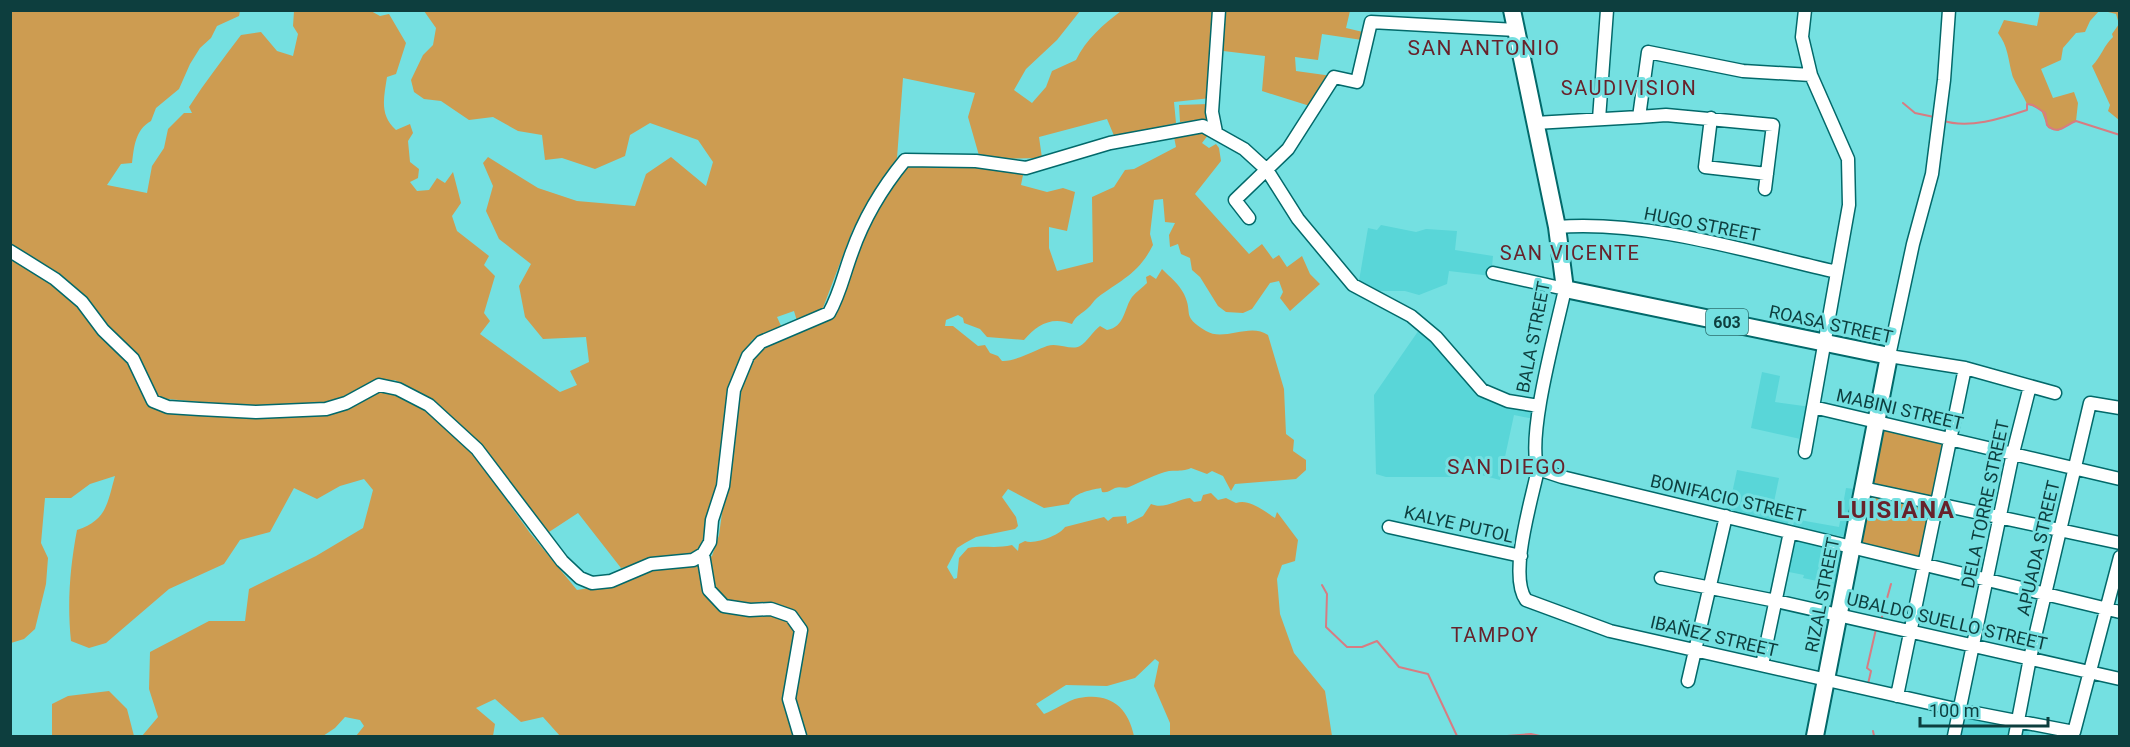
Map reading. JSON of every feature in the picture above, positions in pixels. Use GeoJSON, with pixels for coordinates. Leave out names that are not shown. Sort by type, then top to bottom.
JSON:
{"type":"FeatureCollection","features":[{"type":"Feature","properties":{"kind":"main road","name":"BALA STREET"},"geometry":{"type":"LineString","coordinates":[[1512,10],[1557,227],[1565,289]]}},
{"type":"Feature","properties":{"kind":"main road","name":"ROASA STREET"},"geometry":{"type":"LineString","coordinates":[[1565,289],[1889,356]]}},
{"type":"Feature","properties":{"kind":"main road","name":"RIZAL STREET"},"geometry":{"type":"LineString","coordinates":[[1815,736],[1889,356]]}},
{"type":"Feature","properties":{"kind":"street"},"geometry":{"type":"LineString","coordinates":[[1216,132],[1212,112],[1219,10]]}},
{"type":"Feature","properties":{"kind":"street"},"geometry":{"type":"LineString","coordinates":[[1599,119],[1607,10]]}},
{"type":"Feature","properties":{"kind":"street"},"geometry":{"type":"LineString","coordinates":[[1805,10],[1802,37],[1811,75],[1848,159],[1849,205],[1805,452]]}},
{"type":"Feature","properties":{"kind":"street"},"geometry":{"type":"LineString","coordinates":[[1889,356],[1913,244],[1932,174],[1950,10]]}},
{"type":"Feature","properties":{"kind":"street"},"geometry":{"type":"LineString","coordinates":[[1249,218],[1235,200],[1288,149],[1334,77],[1357,82],[1371,22],[1516,30]]}},
{"type":"Feature","properties":{"kind":"street"},"geometry":{"type":"LineString","coordinates":[[1639,117],[1648,52],[1743,70],[1811,75]]}},
{"type":"Feature","properties":{"kind":"street"},"geometry":{"type":"LineString","coordinates":[[1535,123],[1666,115],[1773,125],[1765,189]]}},
{"type":"Feature","properties":{"kind":"street"},"geometry":{"type":"LineString","coordinates":[[1711,118],[1705,167],[1767,174]]}},
{"type":"Feature","properties":{"kind":"street"},"geometry":{"type":"LineString","coordinates":[[10,251],[56,279],[82,302],[102,330],[133,359],[153,401],[168,407],[256,412],[326,409],[346,403],[379,385],[398,389],[429,405],[477,449],[562,561],[580,578],[592,583],[611,581],[651,564],[693,560],[703,554],[710,542],[712,520],[723,486],[734,390],[748,356],[761,342],[829,313],[840,290],[852,252],[879,193],[905,160],[976,161],[1026,168],[1110,143],[1162,131],[1203,126],[1244,149],[1267,170],[1298,219],[1353,285],[1411,316],[1436,337],[1482,390],[1508,401],[1539,406]]}},
{"type":"Feature","properties":{"kind":"street","name":"HUGO STREET"},"geometry":{"type":"LineString","coordinates":[[1557,227],[1587,225],[1637,230],[1838,272]]}},
{"type":"Feature","properties":{"kind":"street","name":"ROASA STREET"},"geometry":{"type":"LineString","coordinates":[[1493,273],[1565,289]]}},
{"type":"Feature","properties":{"kind":"street","name":"BALA STREET"},"geometry":{"type":"LineString","coordinates":[[1526,600],[1518,585],[1521,556],[1538,468],[1535,459],[1539,406],[1565,289]]}},
{"type":"Feature","properties":{"kind":"street","name":"ROASA STREET"},"geometry":{"type":"LineString","coordinates":[[1889,356],[1965,368],[2055,393]]}},
{"type":"Feature","properties":{"kind":"street"},"geometry":{"type":"LineString","coordinates":[[1897,696],[1965,368]]}},
{"type":"Feature","properties":{"kind":"street","name":"DELA TORRE STREET"},"geometry":{"type":"LineString","coordinates":[[1954,736],[2013,453],[2030,386]]}},
{"type":"Feature","properties":{"kind":"street","name":"APUADA STREET"},"geometry":{"type":"LineString","coordinates":[[2015,736],[2030,658],[2090,403],[2120,408]]}},
{"type":"Feature","properties":{"kind":"street","name":"MABINI STREET"},"geometry":{"type":"LineString","coordinates":[[1813,407],[2120,479]]}},
{"type":"Feature","properties":{"kind":"street","name":"BONIFACIO STREET"},"geometry":{"type":"LineString","coordinates":[[1538,468],[1562,477],[2114,610]]}},
{"type":"Feature","properties":{"kind":"street"},"geometry":{"type":"LineString","coordinates":[[1863,488],[2120,543]]}},
{"type":"Feature","properties":{"kind":"street"},"geometry":{"type":"LineString","coordinates":[[1688,681],[1711,588],[1725,516]]}},
{"type":"Feature","properties":{"kind":"street","name":"KALYE PUTOL"},"geometry":{"type":"LineString","coordinates":[[1389,526],[1521,556]]}},
{"type":"Feature","properties":{"kind":"street"},"geometry":{"type":"LineString","coordinates":[[1762,665],[1790,532]]}},
{"type":"Feature","properties":{"kind":"street"},"geometry":{"type":"LineString","coordinates":[[703,554],[709,590],[724,606],[750,610],[771,609],[791,616],[801,630],[789,699],[800,736]]}},
{"type":"Feature","properties":{"kind":"street"},"geometry":{"type":"LineString","coordinates":[[2091,671],[2114,610],[2120,557]]}},
{"type":"Feature","properties":{"kind":"street","name":"UBALDO SUELLO STREET"},"geometry":{"type":"LineString","coordinates":[[1661,578],[1776,600],[2120,679]]}},
{"type":"Feature","properties":{"kind":"street","name":"IBAÑEZ STREET"},"geometry":{"type":"LineString","coordinates":[[1526,600],[1610,631],[1960,710],[2074,732],[2091,671]]}},
{"type":"Feature","properties":{"kind":"shaded area"},"geometry":{"type":"Polygon","coordinates":[[[11,11],[240,11],[239,16],[217,26],[211,38],[200,48],[179,89],[156,108],[151,121],[138,134],[132,163],[121,164],[107,185],[147,193],[152,166],[164,148],[168,129],[184,113],[192,113],[189,107],[241,35],[261,32],[277,51],[293,56],[298,34],[293,26],[294,11],[371,11],[380,16],[389,14],[406,43],[396,74],[387,77],[384,105],[387,118],[396,130],[410,124],[413,133],[408,141],[410,162],[419,169],[418,178],[410,182],[417,191],[429,190],[437,178],[445,183],[453,172],[461,203],[452,216],[457,231],[489,256],[484,265],[495,276],[484,313],[490,321],[480,334],[560,392],[577,385],[570,371],[589,362],[586,337],[543,339],[525,317],[519,286],[531,264],[499,239],[486,211],[493,186],[483,163],[488,157],[538,188],[577,201],[635,206],[646,174],[671,157],[706,186],[713,162],[698,140],[650,123],[630,135],[625,156],[595,169],[562,158],[545,160],[542,135],[518,131],[493,117],[469,120],[441,101],[424,99],[414,92],[411,80],[423,55],[433,45],[436,28],[424,11],[1080,11],[1057,40],[1026,69],[1014,90],[1032,103],[1046,87],[1052,71],[1076,60],[1101,27],[1121,11],[1350,11],[1346,28],[1363,32],[1362,40],[1322,34],[1318,60],[1295,57],[1296,71],[1332,76],[1313,107],[1262,91],[1265,56],[1215,50],[1211,98],[1174,102],[1176,123],[1115,138],[1107,119],[1039,137],[1042,158],[980,159],[968,117],[975,93],[903,78],[897,158],[853,229],[821,313],[797,321],[794,311],[777,317],[782,328],[752,340],[727,392],[720,487],[699,551],[621,568],[578,513],[549,532],[475,441],[431,401],[395,380],[373,383],[328,404],[243,406],[157,398],[135,355],[11,245],[11,11]]]}},
{"type":"Feature","properties":{"kind":"shaded area"},"geometry":{"type":"Polygon","coordinates":[[[2040,11],[2099,11],[2090,21],[2085,32],[2076,33],[2063,48],[2061,60],[2041,69],[2053,98],[2074,92],[2078,103],[2076,121],[2058,131],[2048,128],[2041,110],[2027,104],[2013,77],[2006,48],[1998,33],[2004,20],[2037,26],[2040,11]]]}},
{"type":"Feature","properties":{"kind":"shaded area"},"geometry":{"type":"Polygon","coordinates":[[[2104,11],[2119,11],[2119,24],[2116,14],[2104,11]]]}},
{"type":"Feature","properties":{"kind":"shaded area"},"geometry":{"type":"Polygon","coordinates":[[[2119,24],[2119,120],[2108,111],[2110,105],[2092,66],[2113,37],[2112,34],[2119,24]]]}},
{"type":"Feature","properties":{"kind":"shaded area"},"geometry":{"type":"Polygon","coordinates":[[[1208,104],[1209,120],[1180,122],[1179,105],[1208,104]]]}},
{"type":"Feature","properties":{"kind":"shaded area"},"geometry":{"type":"Polygon","coordinates":[[[1211,131],[1202,143],[1209,148],[1216,144],[1221,161],[1195,194],[1249,254],[1262,244],[1273,259],[1279,255],[1287,267],[1302,256],[1310,274],[1320,284],[1290,311],[1280,298],[1283,292],[1279,281],[1270,283],[1252,309],[1243,313],[1226,312],[1218,306],[1200,277],[1192,270],[1190,258],[1181,254],[1178,244],[1170,247],[1169,235],[1175,223],[1165,222],[1163,199],[1154,200],[1150,234],[1153,245],[1147,255],[1135,270],[1096,299],[1072,324],[1057,321],[1045,323],[1024,340],[987,337],[980,329],[964,323],[963,318],[958,315],[946,320],[945,326],[953,326],[978,346],[985,345],[990,353],[998,356],[1002,361],[1019,358],[1051,345],[1073,348],[1083,344],[1100,326],[1107,330],[1117,325],[1129,301],[1147,283],[1146,277],[1150,275],[1156,279],[1162,269],[1182,290],[1190,318],[1206,331],[1221,334],[1253,330],[1268,335],[1284,389],[1286,434],[1294,440],[1293,451],[1306,460],[1306,470],[1296,479],[1235,484],[1231,491],[1223,476],[1212,471],[1207,474],[1191,468],[1169,471],[1127,488],[1117,487],[1106,492],[1102,492],[1101,488],[1092,490],[1074,497],[1069,504],[1044,508],[1008,489],[1002,497],[1016,517],[1018,526],[1015,529],[976,537],[965,543],[957,548],[947,567],[954,579],[957,578],[959,558],[968,548],[1012,545],[1018,551],[1019,544],[1025,541],[1035,542],[1047,539],[1065,527],[1104,517],[1108,521],[1113,517],[1126,516],[1127,524],[1143,516],[1151,504],[1161,506],[1190,498],[1194,502],[1201,501],[1203,495],[1211,493],[1218,500],[1226,498],[1236,503],[1246,502],[1275,518],[1277,512],[1298,540],[1295,561],[1282,565],[1277,579],[1280,614],[1294,653],[1325,691],[1332,736],[1170,736],[1170,723],[1154,686],[1159,662],[1155,659],[1135,678],[1107,686],[1066,685],[1036,704],[1044,714],[1079,698],[1100,697],[1116,704],[1122,710],[1134,736],[560,736],[543,717],[521,722],[495,699],[476,708],[495,724],[493,736],[356,736],[364,726],[360,720],[345,717],[323,736],[142,736],[158,717],[149,689],[150,652],[209,621],[245,621],[249,589],[316,556],[363,528],[373,490],[364,479],[340,486],[317,499],[294,488],[270,532],[240,540],[224,564],[169,589],[106,643],[89,648],[71,641],[69,599],[77,530],[100,516],[110,495],[115,476],[90,484],[71,498],[45,498],[41,543],[48,558],[46,584],[35,629],[24,639],[11,643],[11,253],[73,298],[130,361],[151,403],[324,413],[385,389],[400,392],[425,409],[472,452],[530,533],[577,590],[655,569],[704,560],[712,556],[719,535],[740,382],[755,356],[773,340],[822,319],[881,201],[904,166],[955,165],[1024,170],[1021,185],[1047,192],[1063,188],[1075,192],[1067,231],[1049,227],[1049,248],[1057,271],[1093,262],[1092,197],[1114,187],[1125,170],[1134,169],[1176,147],[1173,132],[1211,131]]]}},
{"type":"Feature","properties":{"kind":"shaded area"},"geometry":{"type":"Polygon","coordinates":[[[1381,225],[1416,232],[1426,229],[1457,231],[1455,250],[1493,256],[1491,276],[1449,271],[1447,284],[1419,295],[1405,291],[1380,291],[1359,281],[1368,228],[1377,230],[1381,225]]]}},
{"type":"Feature","properties":{"kind":"shaded area"},"geometry":{"type":"Polygon","coordinates":[[[1421,327],[1479,391],[1537,407],[1534,419],[1514,415],[1500,480],[1470,472],[1454,477],[1386,477],[1376,474],[1374,395],[1421,327]]]}},
{"type":"Feature","properties":{"kind":"shaded area"},"geometry":{"type":"Polygon","coordinates":[[[1762,372],[1780,376],[1775,402],[1811,407],[1805,440],[1751,428],[1762,372]]]}},
{"type":"Feature","properties":{"kind":"shaded area"},"geometry":{"type":"Polygon","coordinates":[[[1879,428],[1945,443],[1924,560],[1856,543],[1879,428]]]}},
{"type":"Feature","properties":{"kind":"shaded area"},"geometry":{"type":"Polygon","coordinates":[[[1737,470],[1779,478],[1774,502],[1792,506],[1788,524],[1728,512],[1737,470]]]}},
{"type":"Feature","properties":{"kind":"shaded area"},"geometry":{"type":"Polygon","coordinates":[[[1846,488],[1855,489],[1846,537],[1793,527],[1794,519],[1839,527],[1846,488]]]}},
{"type":"Feature","properties":{"kind":"shaded area"},"geometry":{"type":"Polygon","coordinates":[[[1791,536],[1848,547],[1839,589],[1821,586],[1822,582],[1784,571],[1791,536]]]}},
{"type":"Feature","properties":{"kind":"shaded area"},"geometry":{"type":"Polygon","coordinates":[[[109,691],[127,709],[134,736],[52,736],[52,704],[68,696],[109,691]]]}},
{"type":"Feature","properties":{"kind":"shaded area"},"geometry":{"type":"Polygon","coordinates":[[[1962,711],[2031,726],[2029,736],[1956,736],[1962,711]]]}},
{"type":"Feature","properties":{"kind":"waterway"},"geometry":{"type":"LineString","coordinates":[[1903,103],[1915,113],[1934,117]]}},
{"type":"Feature","properties":{"kind":"waterway"},"geometry":{"type":"LineString","coordinates":[[1942,120],[1962,124],[1985,122],[2027,110],[2027,104],[2045,113],[2047,125],[2055,130],[2062,129],[2076,121],[2120,135]]}},
{"type":"Feature","properties":{"kind":"waterway"},"geometry":{"type":"LineString","coordinates":[[1881,620],[1891,584]]}},
{"type":"Feature","properties":{"kind":"waterway"},"geometry":{"type":"LineString","coordinates":[[1322,585],[1327,594],[1326,627],[1347,647],[1362,647],[1377,641],[1399,667],[1428,674],[1457,736]]}},
{"type":"Feature","properties":{"kind":"waterway"},"geometry":{"type":"LineString","coordinates":[[1868,684],[1871,671],[1867,668],[1876,629]]}},
{"type":"Feature","properties":{"kind":"waterway"},"geometry":{"type":"LineString","coordinates":[[1873,731],[1874,736]]}},
{"type":"Feature","properties":{"kind":"waterway"},"geometry":{"type":"LineString","coordinates":[[1507,736],[1531,734],[1540,736]]}},
{"type":"Feature","properties":{"kind":"district","name":"SAN ANTONIO"},"geometry":{"type":"Point","coordinates":[1484,48]}},
{"type":"Feature","properties":{"kind":"district","name":"SAUDIVISION"},"geometry":{"type":"Point","coordinates":[1629,88]}},
{"type":"Feature","properties":{"kind":"district","name":"SAN VICENTE"},"geometry":{"type":"Point","coordinates":[1570,253]}},
{"type":"Feature","properties":{"kind":"district","name":"SAN DIEGO"},"geometry":{"type":"Point","coordinates":[1507,467]}},
{"type":"Feature","properties":{"kind":"district","name":"LUISIANA"},"geometry":{"type":"Point","coordinates":[1896,510]}},
{"type":"Feature","properties":{"kind":"district","name":"TAMPOY"},"geometry":{"type":"Point","coordinates":[1495,635]}}]}
